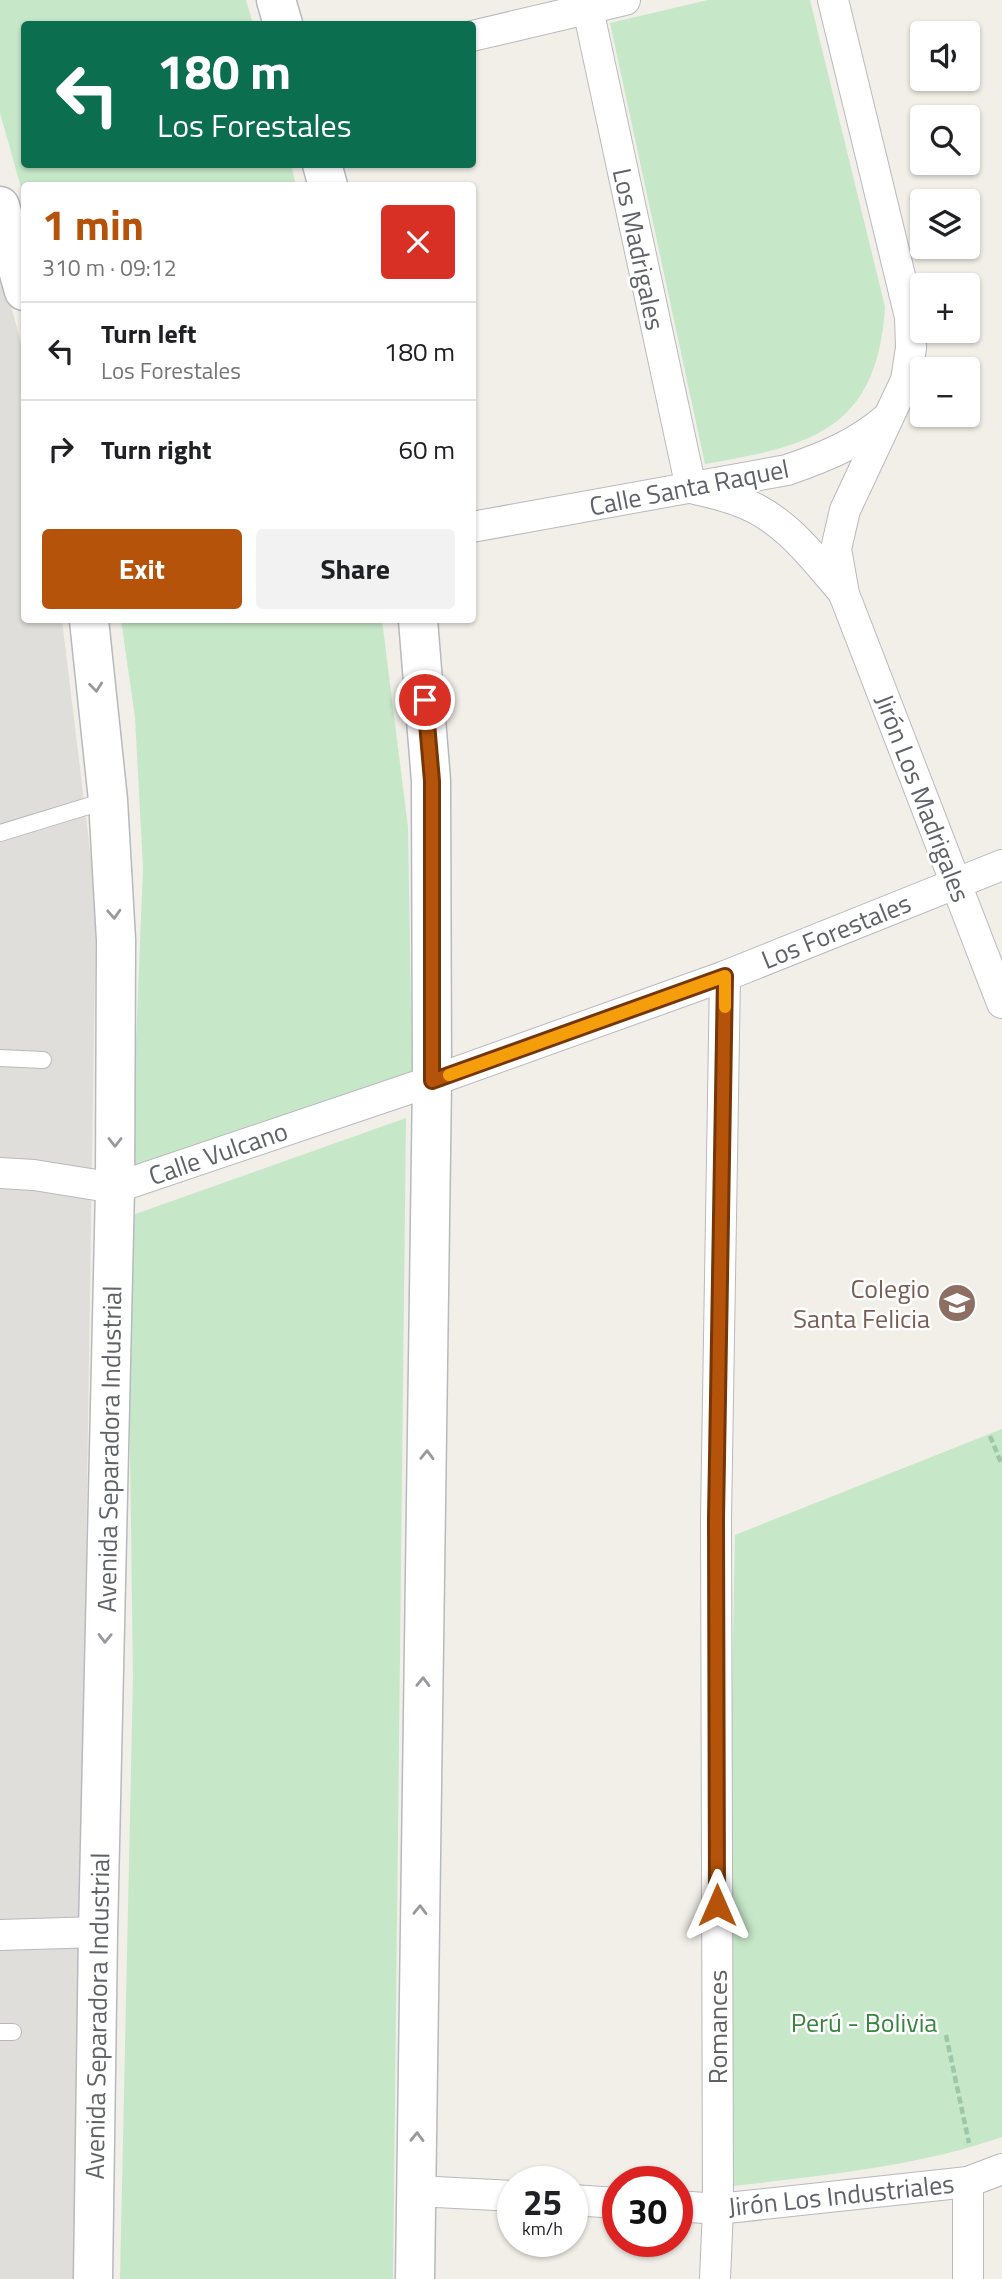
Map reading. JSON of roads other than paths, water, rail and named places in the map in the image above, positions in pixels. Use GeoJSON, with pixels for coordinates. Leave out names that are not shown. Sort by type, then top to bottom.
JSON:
{"type":"FeatureCollection","features":[{"type":"Feature","properties":{"kind":"main road"},"geometry":{"type":"LineString","coordinates":[[276,0],[282,21]]}},
{"type":"Feature","properties":{"kind":"main road"},"geometry":{"type":"LineString","coordinates":[[0,206],[21,280]]}},
{"type":"Feature","properties":{"kind":"main road","name":"Avenida Separadora Industrial"},"geometry":{"type":"LineString","coordinates":[[89,623],[108,800],[116,940],[115,1188],[93,2279]]}},
{"type":"Feature","properties":{"kind":"main road"},"geometry":{"type":"LineString","coordinates":[[415,2279],[432,1081],[432,781],[418,623]]}},
{"type":"Feature","properties":{"kind":"street"},"geometry":{"type":"LineString","coordinates":[[476,35],[625,0]]}},
{"type":"Feature","properties":{"kind":"street","name":"Jirón Los Madrigales"},"geometry":{"type":"LineString","coordinates":[[833,0],[910,317],[911,348],[906,380],[845,510],[836,549],[844,594],[1002,1003]]}},
{"type":"Feature","properties":{"kind":"street","name":"Los Madrigales"},"geometry":{"type":"LineString","coordinates":[[588,9],[691,488]]}},
{"type":"Feature","properties":{"kind":"street","name":"Calle Santa Raquel"},"geometry":{"type":"LineString","coordinates":[[476,526],[787,470],[834,454],[866,436],[892,413]]}},
{"type":"Feature","properties":{"kind":"street","name":"Jirón Los Madrigales"},"geometry":{"type":"LineString","coordinates":[[691,488],[740,501],[779,523],[813,556],[844,594]]}},
{"type":"Feature","properties":{"kind":"street","name":"Los Forestales"},"geometry":{"type":"LineString","coordinates":[[432,1081],[725,976],[1002,865]]}},
{"type":"Feature","properties":{"kind":"street","name":"Romances"},"geometry":{"type":"LineString","coordinates":[[715,2279],[718,2208],[716,1519],[725,976]]}},
{"type":"Feature","properties":{"kind":"street","name":"Calle Vulcano"},"geometry":{"type":"LineString","coordinates":[[0,1173],[34,1175],[115,1188],[432,1081]]}},
{"type":"Feature","properties":{"kind":"street"},"geometry":{"type":"LineString","coordinates":[[0,1935],[98,1932]]}},
{"type":"Feature","properties":{"kind":"street","name":"Jirón Los Industriales"},"geometry":{"type":"LineString","coordinates":[[693,2207],[718,2208],[968,2182],[1002,2169]]}},
{"type":"Feature","properties":{"kind":"street"},"geometry":{"type":"LineString","coordinates":[[968,2182],[968,2279]]}},
{"type":"Feature","properties":{"kind":"street"},"geometry":{"type":"LineString","coordinates":[[416,2191],[497,2195]]}},
{"type":"Feature","properties":{"kind":"lane"},"geometry":{"type":"LineString","coordinates":[[0,833],[108,800]]}},
{"type":"Feature","properties":{"kind":"lane"},"geometry":{"type":"LineString","coordinates":[[0,1058],[43,1060]]}},
{"type":"Feature","properties":{"kind":"place","name":"Colegio Santa Felicia"},"geometry":{"type":"Point","coordinates":[957,1303]}},
{"type":"Feature","properties":{"kind":"park label","name":"Perú - Bolivia"},"geometry":{"type":"Point","coordinates":[864,2022]}}]}
